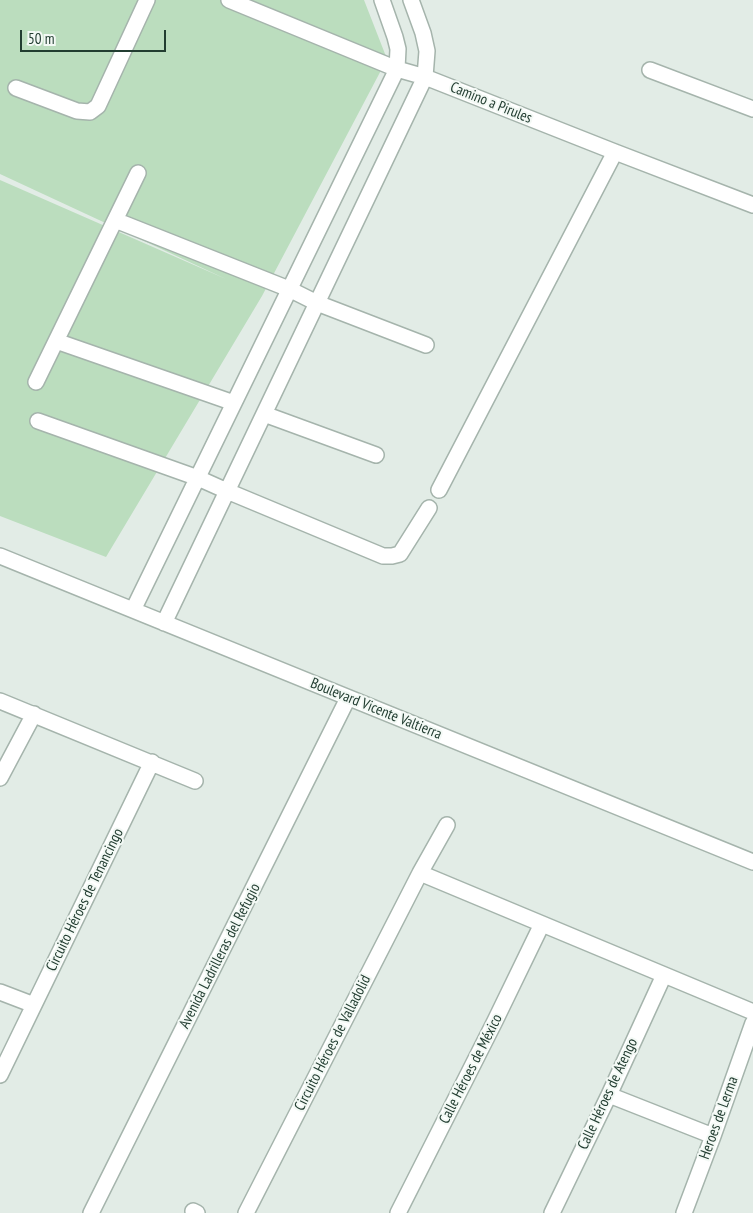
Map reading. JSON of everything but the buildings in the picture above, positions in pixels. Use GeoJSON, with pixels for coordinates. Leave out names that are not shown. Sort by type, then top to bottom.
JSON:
{"type":"FeatureCollection","features":[{"type":"Feature","properties":{"kind":"street"},"geometry":{"type":"LineString","coordinates":[[16,88],[77,111],[90,112],[98,106],[102,99],[147,0]]}},
{"type":"Feature","properties":{"kind":"street","name":"Camino a Pirules"},"geometry":{"type":"LineString","coordinates":[[229,0],[397,68],[425,77],[753,205]]}},
{"type":"Feature","properties":{"kind":"street"},"geometry":{"type":"LineString","coordinates":[[133,610],[397,68],[398,48],[382,0]]}},
{"type":"Feature","properties":{"kind":"street"},"geometry":{"type":"LineString","coordinates":[[164,623],[425,77],[427,51],[423,33],[411,0]]}},
{"type":"Feature","properties":{"kind":"street"},"geometry":{"type":"LineString","coordinates":[[650,70],[753,109]]}},
{"type":"Feature","properties":{"kind":"street"},"geometry":{"type":"LineString","coordinates":[[439,490],[615,152]]}},
{"type":"Feature","properties":{"kind":"street"},"geometry":{"type":"LineString","coordinates":[[36,382],[138,173]]}},
{"type":"Feature","properties":{"kind":"street"},"geometry":{"type":"LineString","coordinates":[[116,220],[289,289],[317,303],[426,345]]}},
{"type":"Feature","properties":{"kind":"street"},"geometry":{"type":"LineString","coordinates":[[56,341],[234,403]]}},
{"type":"Feature","properties":{"kind":"street"},"geometry":{"type":"LineString","coordinates":[[264,414],[376,455]]}},
{"type":"Feature","properties":{"kind":"street"},"geometry":{"type":"LineString","coordinates":[[38,421],[198,478],[383,556],[400,554],[428,508]]}},
{"type":"Feature","properties":{"kind":"street","name":"Boulevard Vicente Valtierra"},"geometry":{"type":"LineString","coordinates":[[0,556],[753,862]]}},
{"type":"Feature","properties":{"kind":"street","name":"Avenida Ladrilleras del Refugio"},"geometry":{"type":"LineString","coordinates":[[91,1213],[348,698]]}},
{"type":"Feature","properties":{"kind":"street"},"geometry":{"type":"LineString","coordinates":[[0,700],[195,780]]}},
{"type":"Feature","properties":{"kind":"street"},"geometry":{"type":"LineString","coordinates":[[0,778],[34,714]]}},
{"type":"Feature","properties":{"kind":"street","name":"Circuito Héroes de Tenancingo"},"geometry":{"type":"LineString","coordinates":[[0,1075],[152,762]]}},
{"type":"Feature","properties":{"kind":"street","name":"Circuito Héroes de Valladolid"},"geometry":{"type":"LineString","coordinates":[[246,1213],[420,873],[447,825]]}},
{"type":"Feature","properties":{"kind":"street"},"geometry":{"type":"LineString","coordinates":[[420,873],[753,1012]]}},
{"type":"Feature","properties":{"kind":"street","name":"Calle Héroes de México"},"geometry":{"type":"LineString","coordinates":[[398,1213],[542,924]]}},
{"type":"Feature","properties":{"kind":"street","name":"Calle Héroes de Atengo"},"geometry":{"type":"LineString","coordinates":[[552,1213],[664,975]]}},
{"type":"Feature","properties":{"kind":"street"},"geometry":{"type":"LineString","coordinates":[[0,992],[34,1005]]}},
{"type":"Feature","properties":{"kind":"street","name":"Heroes de Lerma"},"geometry":{"type":"LineString","coordinates":[[684,1213],[753,1023]]}},
{"type":"Feature","properties":{"kind":"street"},"geometry":{"type":"LineString","coordinates":[[609,1095],[713,1136]]}},
{"type":"Feature","properties":{"kind":"green space"},"geometry":{"type":"Polygon","coordinates":[[[0,0],[364,0],[387,59],[262,296],[106,557],[0,516],[0,180],[226,279],[0,174],[0,0]]]}}]}
